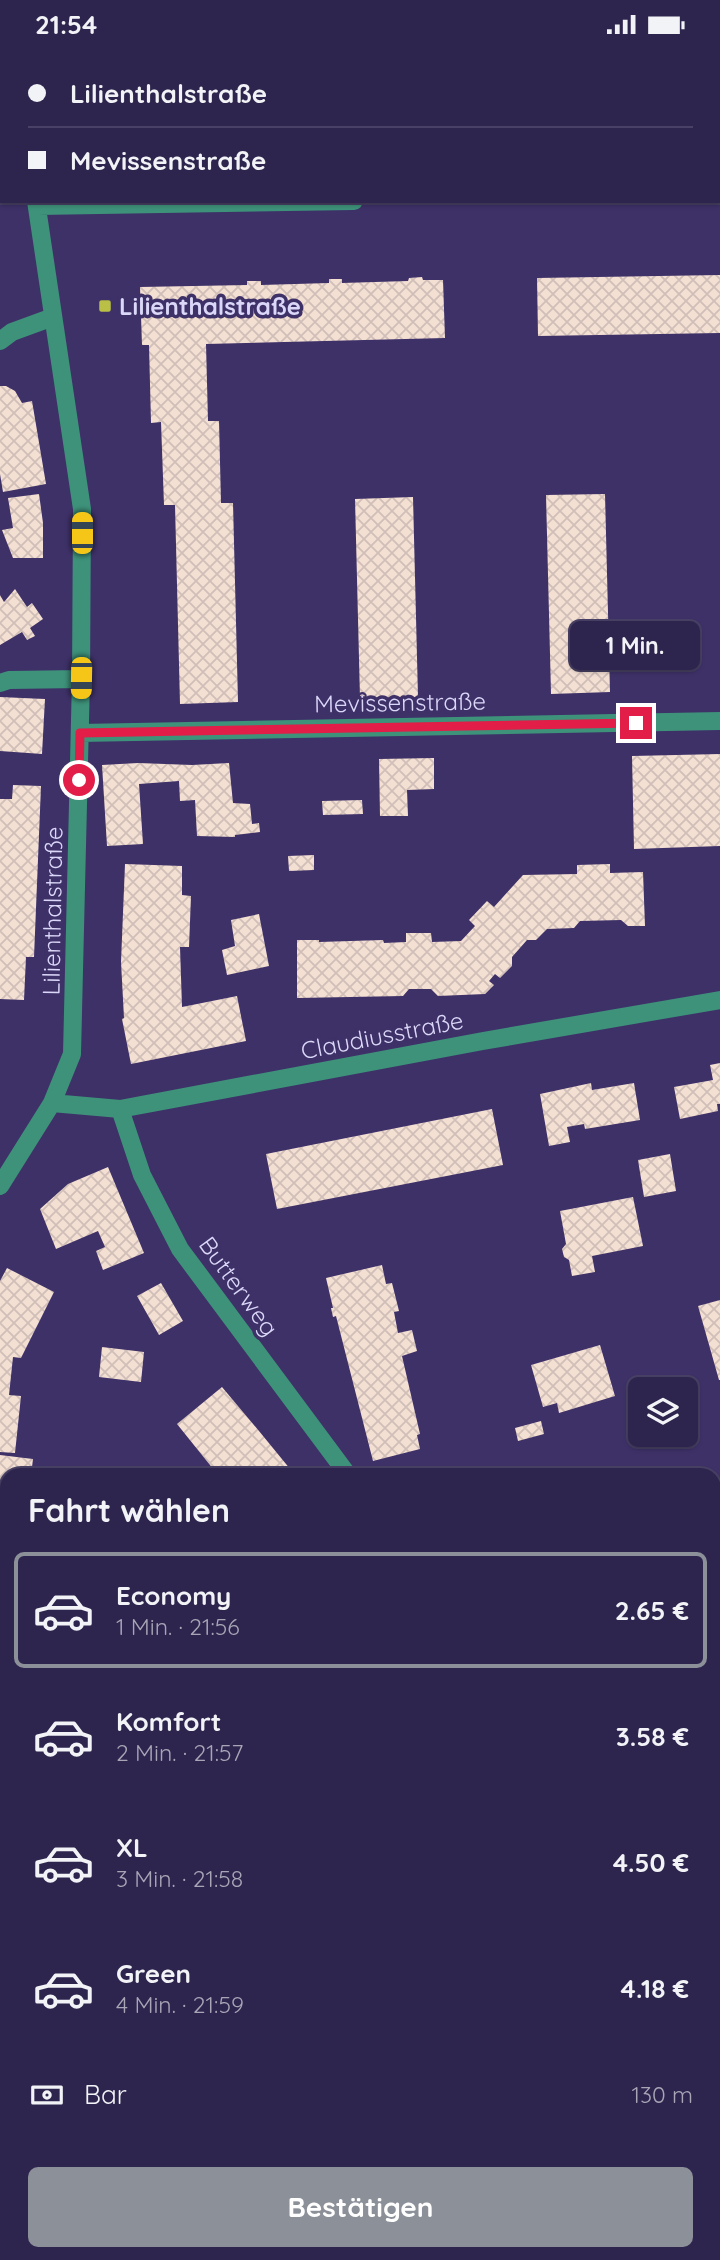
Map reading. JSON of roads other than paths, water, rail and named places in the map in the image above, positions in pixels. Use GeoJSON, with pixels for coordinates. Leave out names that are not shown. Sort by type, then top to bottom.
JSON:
{"type":"FeatureCollection","features":[{"type":"Feature","properties":{"kind":"street","name":"Lilienthalstraße"},"geometry":{"type":"LineString","coordinates":[[0,1186],[52,1103],[72,1054],[80,733],[82,509],[36,203]]}},
{"type":"Feature","properties":{"kind":"street"},"geometry":{"type":"LineString","coordinates":[[0,341],[12,332],[53,317]]}},
{"type":"Feature","properties":{"kind":"street"},"geometry":{"type":"LineString","coordinates":[[0,683],[9,680],[81,678]]}},
{"type":"Feature","properties":{"kind":"street","name":"Mevissenstraße"},"geometry":{"type":"LineString","coordinates":[[80,733],[720,721]]}},
{"type":"Feature","properties":{"kind":"street","name":"Claudiusstraße"},"geometry":{"type":"LineString","coordinates":[[52,1103],[120,1109],[482,1041],[720,1000]]}},
{"type":"Feature","properties":{"kind":"street","name":"Butterweg"},"geometry":{"type":"LineString","coordinates":[[120,1109],[142,1175],[180,1249],[343,1468]]}},
{"type":"Feature","properties":{"kind":"place","name":"Lilienthalstraße"},"geometry":{"type":"Point","coordinates":[105,306]}}]}
